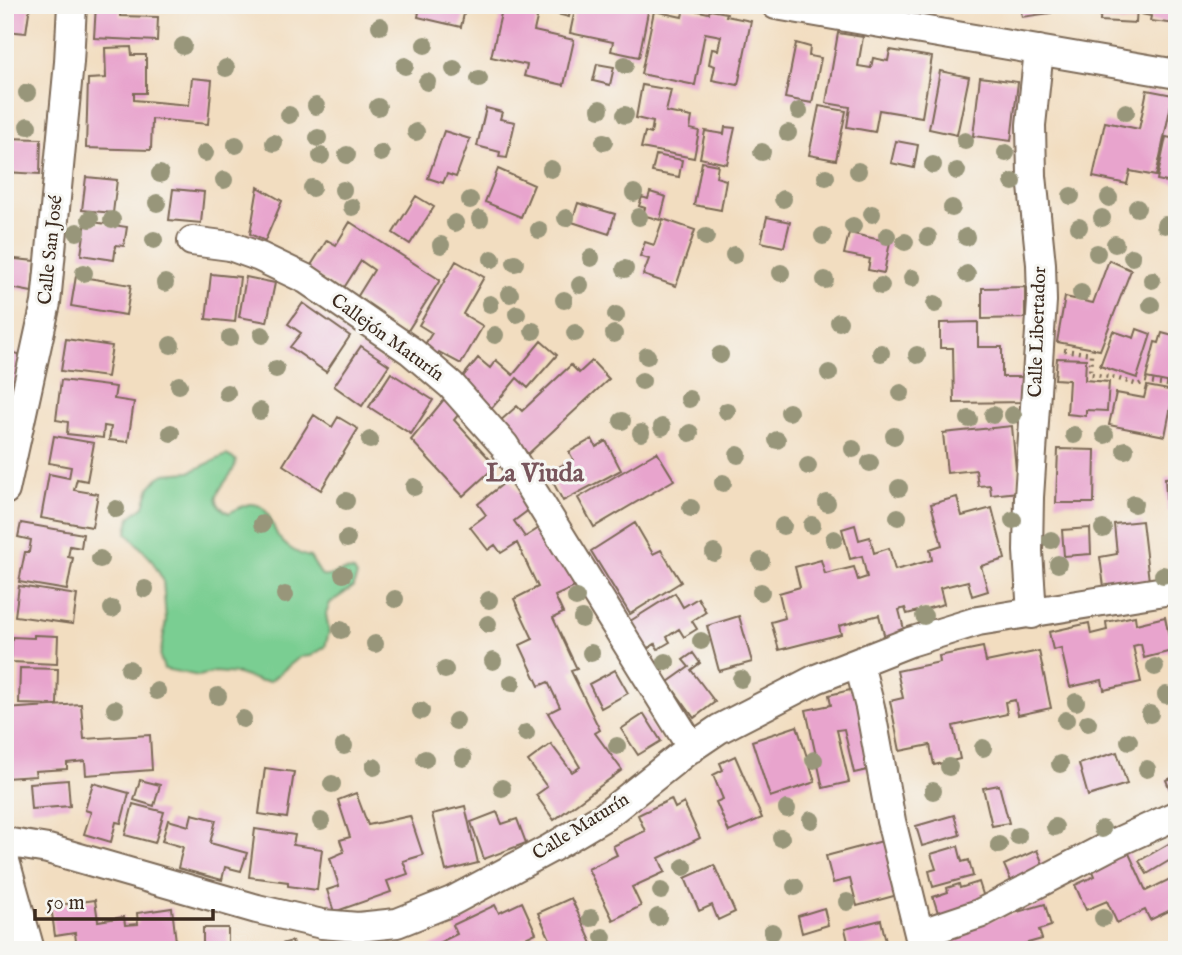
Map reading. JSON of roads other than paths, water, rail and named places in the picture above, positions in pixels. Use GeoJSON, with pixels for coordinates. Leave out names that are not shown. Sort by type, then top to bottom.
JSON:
{"type":"FeatureCollection","features":[{"type":"Feature","properties":{"kind":"street","name":"Calle San José"},"geometry":{"type":"LineString","coordinates":[[5,490],[46,303],[72,5]]}},
{"type":"Feature","properties":{"kind":"street"},"geometry":{"type":"LineString","coordinates":[[776,5],[1177,74]]}},
{"type":"Feature","properties":{"kind":"street","name":"Calle Libertador"},"geometry":{"type":"LineString","coordinates":[[1032,614],[1028,551],[1029,497],[1042,301],[1032,176],[1031,125],[1039,50]]}},
{"type":"Feature","properties":{"kind":"street","name":"Callejón Maturín"},"geometry":{"type":"LineString","coordinates":[[192,241],[230,246],[306,279],[411,351],[451,385],[504,444],[692,748]]}},
{"type":"Feature","properties":{"kind":"street","name":"Calle Maturín"},"geometry":{"type":"LineString","coordinates":[[5,842],[74,856],[291,918],[341,927],[388,924],[413,918],[452,901],[562,842],[604,816],[719,729],[792,689],[946,630],[978,621],[1177,589]]}},
{"type":"Feature","properties":{"kind":"street"},"geometry":{"type":"LineString","coordinates":[[859,664],[870,707],[891,821],[921,942],[1112,844],[1177,815]]}},
{"type":"Feature","properties":{"kind":"street"},"geometry":{"type":"LineString","coordinates":[[5,861],[30,950]]}},
{"type":"Feature","properties":{"kind":"district","name":"La Viuda"},"geometry":{"type":"Point","coordinates":[535,473]}}]}
